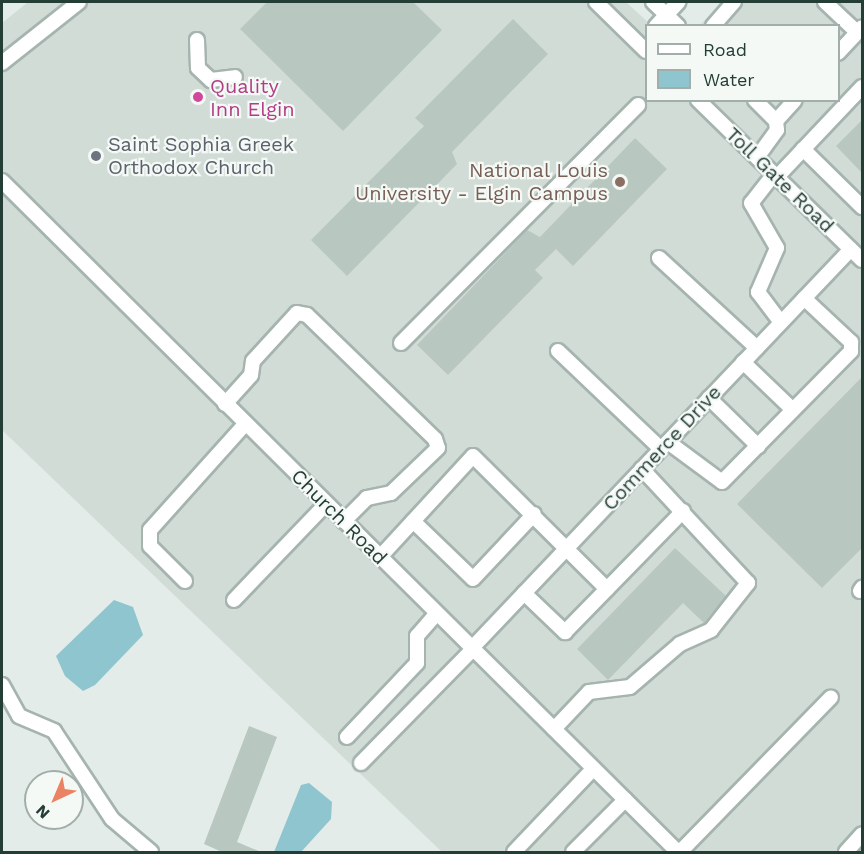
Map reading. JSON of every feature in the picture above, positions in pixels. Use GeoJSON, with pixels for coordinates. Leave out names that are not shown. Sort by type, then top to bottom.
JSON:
{"type":"FeatureCollection","features":[{"type":"Feature","properties":{"kind":"street"},"geometry":{"type":"LineString","coordinates":[[2,63],[79,2]]}},
{"type":"Feature","properties":{"kind":"street"},"geometry":{"type":"LineString","coordinates":[[596,2],[644,44]]}},
{"type":"Feature","properties":{"kind":"street"},"geometry":{"type":"LineString","coordinates":[[653,2],[676,24]]}},
{"type":"Feature","properties":{"kind":"street"},"geometry":{"type":"LineString","coordinates":[[658,24],[678,2]]}},
{"type":"Feature","properties":{"kind":"street"},"geometry":{"type":"LineString","coordinates":[[715,24],[734,2]]}},
{"type":"Feature","properties":{"kind":"street"},"geometry":{"type":"LineString","coordinates":[[825,2],[860,30],[840,51]]}},
{"type":"Feature","properties":{"kind":"street"},"geometry":{"type":"LineString","coordinates":[[197,40],[198,68],[211,80],[235,77]]}},
{"type":"Feature","properties":{"kind":"street"},"geometry":{"type":"LineString","coordinates":[[782,322],[758,292],[777,248],[751,203],[862,87]]}},
{"type":"Feature","properties":{"kind":"street","name":"Toll Gate Road"},"geometry":{"type":"LineString","coordinates":[[700,102],[862,260]]}},
{"type":"Feature","properties":{"kind":"street"},"geometry":{"type":"LineString","coordinates":[[757,102],[776,121],[777,130],[758,158]]}},
{"type":"Feature","properties":{"kind":"street"},"geometry":{"type":"LineString","coordinates":[[776,121],[793,102]]}},
{"type":"Feature","properties":{"kind":"street"},"geometry":{"type":"LineString","coordinates":[[400,343],[638,105]]}},
{"type":"Feature","properties":{"kind":"street"},"geometry":{"type":"LineString","coordinates":[[803,149],[862,207]]}},
{"type":"Feature","properties":{"kind":"street","name":"Church Road"},"geometry":{"type":"LineString","coordinates":[[2,181],[679,852]]}},
{"type":"Feature","properties":{"kind":"street","name":"Commerce Drive"},"geometry":{"type":"LineString","coordinates":[[361,764],[851,249]]}},
{"type":"Feature","properties":{"kind":"street"},"geometry":{"type":"LineString","coordinates":[[659,258],[757,348]]}},
{"type":"Feature","properties":{"kind":"street"},"geometry":{"type":"LineString","coordinates":[[558,351],[665,445],[722,482],[851,351],[851,342],[804,298]]}},
{"type":"Feature","properties":{"kind":"street"},"geometry":{"type":"LineString","coordinates":[[225,404],[251,375],[253,362],[297,313],[307,315],[438,448],[391,493],[367,498],[344,521]]}},
{"type":"Feature","properties":{"kind":"street"},"geometry":{"type":"LineString","coordinates":[[743,362],[793,410]]}},
{"type":"Feature","properties":{"kind":"street"},"geometry":{"type":"LineString","coordinates":[[709,398],[758,446]]}},
{"type":"Feature","properties":{"kind":"street"},"geometry":{"type":"LineString","coordinates":[[184,581],[150,546],[150,530],[245,424]]}},
{"type":"Feature","properties":{"kind":"street"},"geometry":{"type":"LineString","coordinates":[[380,557],[473,456],[534,514],[607,589]]}},
{"type":"Feature","properties":{"kind":"street"},"geometry":{"type":"LineString","coordinates":[[554,729],[589,692],[630,687],[680,644],[711,630],[746,589],[746,578],[642,469]]}},
{"type":"Feature","properties":{"kind":"street"},"geometry":{"type":"LineString","coordinates":[[234,600],[326,504]]}},
{"type":"Feature","properties":{"kind":"street"},"geometry":{"type":"LineString","coordinates":[[524,593],[566,632],[683,511]]}},
{"type":"Feature","properties":{"kind":"street"},"geometry":{"type":"LineString","coordinates":[[413,521],[473,579],[534,514]]}},
{"type":"Feature","properties":{"kind":"street"},"geometry":{"type":"LineString","coordinates":[[347,737],[417,663],[417,636],[437,613]]}},
{"type":"Feature","properties":{"kind":"street"},"geometry":{"type":"LineString","coordinates":[[2,685],[19,716],[54,731],[112,819],[151,852]]}},
{"type":"Feature","properties":{"kind":"street"},"geometry":{"type":"LineString","coordinates":[[679,852],[831,697]]}},
{"type":"Feature","properties":{"kind":"street"},"geometry":{"type":"LineString","coordinates":[[514,852],[593,769]]}},
{"type":"Feature","properties":{"kind":"street"},"geometry":{"type":"LineString","coordinates":[[573,852],[625,800]]}},
{"type":"Feature","properties":{"kind":"street"},"geometry":{"type":"LineString","coordinates":[[846,852],[862,834]]}},
{"type":"Feature","properties":{"kind":"shaded area"},"geometry":{"type":"Polygon","coordinates":[[[28,2],[626,2],[650,24],[645,24],[645,102],[840,102],[840,24],[701,24],[723,2],[862,2],[862,852],[442,852],[2,430],[2,23],[28,2]]]}},
{"type":"Feature","properties":{"kind":"water"},"geometry":{"type":"Polygon","coordinates":[[[114,600],[133,607],[143,635],[95,685],[83,691],[65,676],[56,656],[114,600]]]}},
{"type":"Feature","properties":{"kind":"water"},"geometry":{"type":"Polygon","coordinates":[[[309,783],[332,802],[331,819],[301,852],[274,852],[301,785],[309,783]]]}},
{"type":"Feature","properties":{"kind":"building"},"geometry":{"type":"Polygon","coordinates":[[[267,2],[413,2],[442,30],[343,131],[240,29],[267,2]]]}},
{"type":"Feature","properties":{"kind":"building"},"geometry":{"type":"Polygon","coordinates":[[[513,19],[548,54],[452,152],[457,164],[347,276],[311,240],[424,126],[415,118],[513,19]]]}},
{"type":"Feature","properties":{"kind":"building"},"geometry":{"type":"Polygon","coordinates":[[[862,120],[862,173],[836,146],[862,120]]]}},
{"type":"Feature","properties":{"kind":"building"},"geometry":{"type":"Polygon","coordinates":[[[635,138],[667,169],[573,266],[556,249],[535,270],[543,278],[448,375],[417,345],[527,230],[540,237],[635,138]]]}},
{"type":"Feature","properties":{"kind":"building"},"geometry":{"type":"Polygon","coordinates":[[[862,377],[862,548],[822,588],[737,504],[862,377]]]}},
{"type":"Feature","properties":{"kind":"building"},"geometry":{"type":"Polygon","coordinates":[[[675,548],[726,596],[704,623],[683,603],[608,680],[577,649],[675,548]]]}},
{"type":"Feature","properties":{"kind":"building"},"geometry":{"type":"Polygon","coordinates":[[[249,726],[277,737],[237,842],[261,852],[222,852],[204,844],[249,726]]]}},
{"type":"Feature","properties":{"kind":"place","name":"Quality Inn Elgin"},"geometry":{"type":"Point","coordinates":[198,97]}},
{"type":"Feature","properties":{"kind":"place","name":"Saint Sophia Greek Orthodox Church"},"geometry":{"type":"Point","coordinates":[96,156]}},
{"type":"Feature","properties":{"kind":"place","name":"National Louis University - Elgin Campus"},"geometry":{"type":"Point","coordinates":[620,182]}}]}
